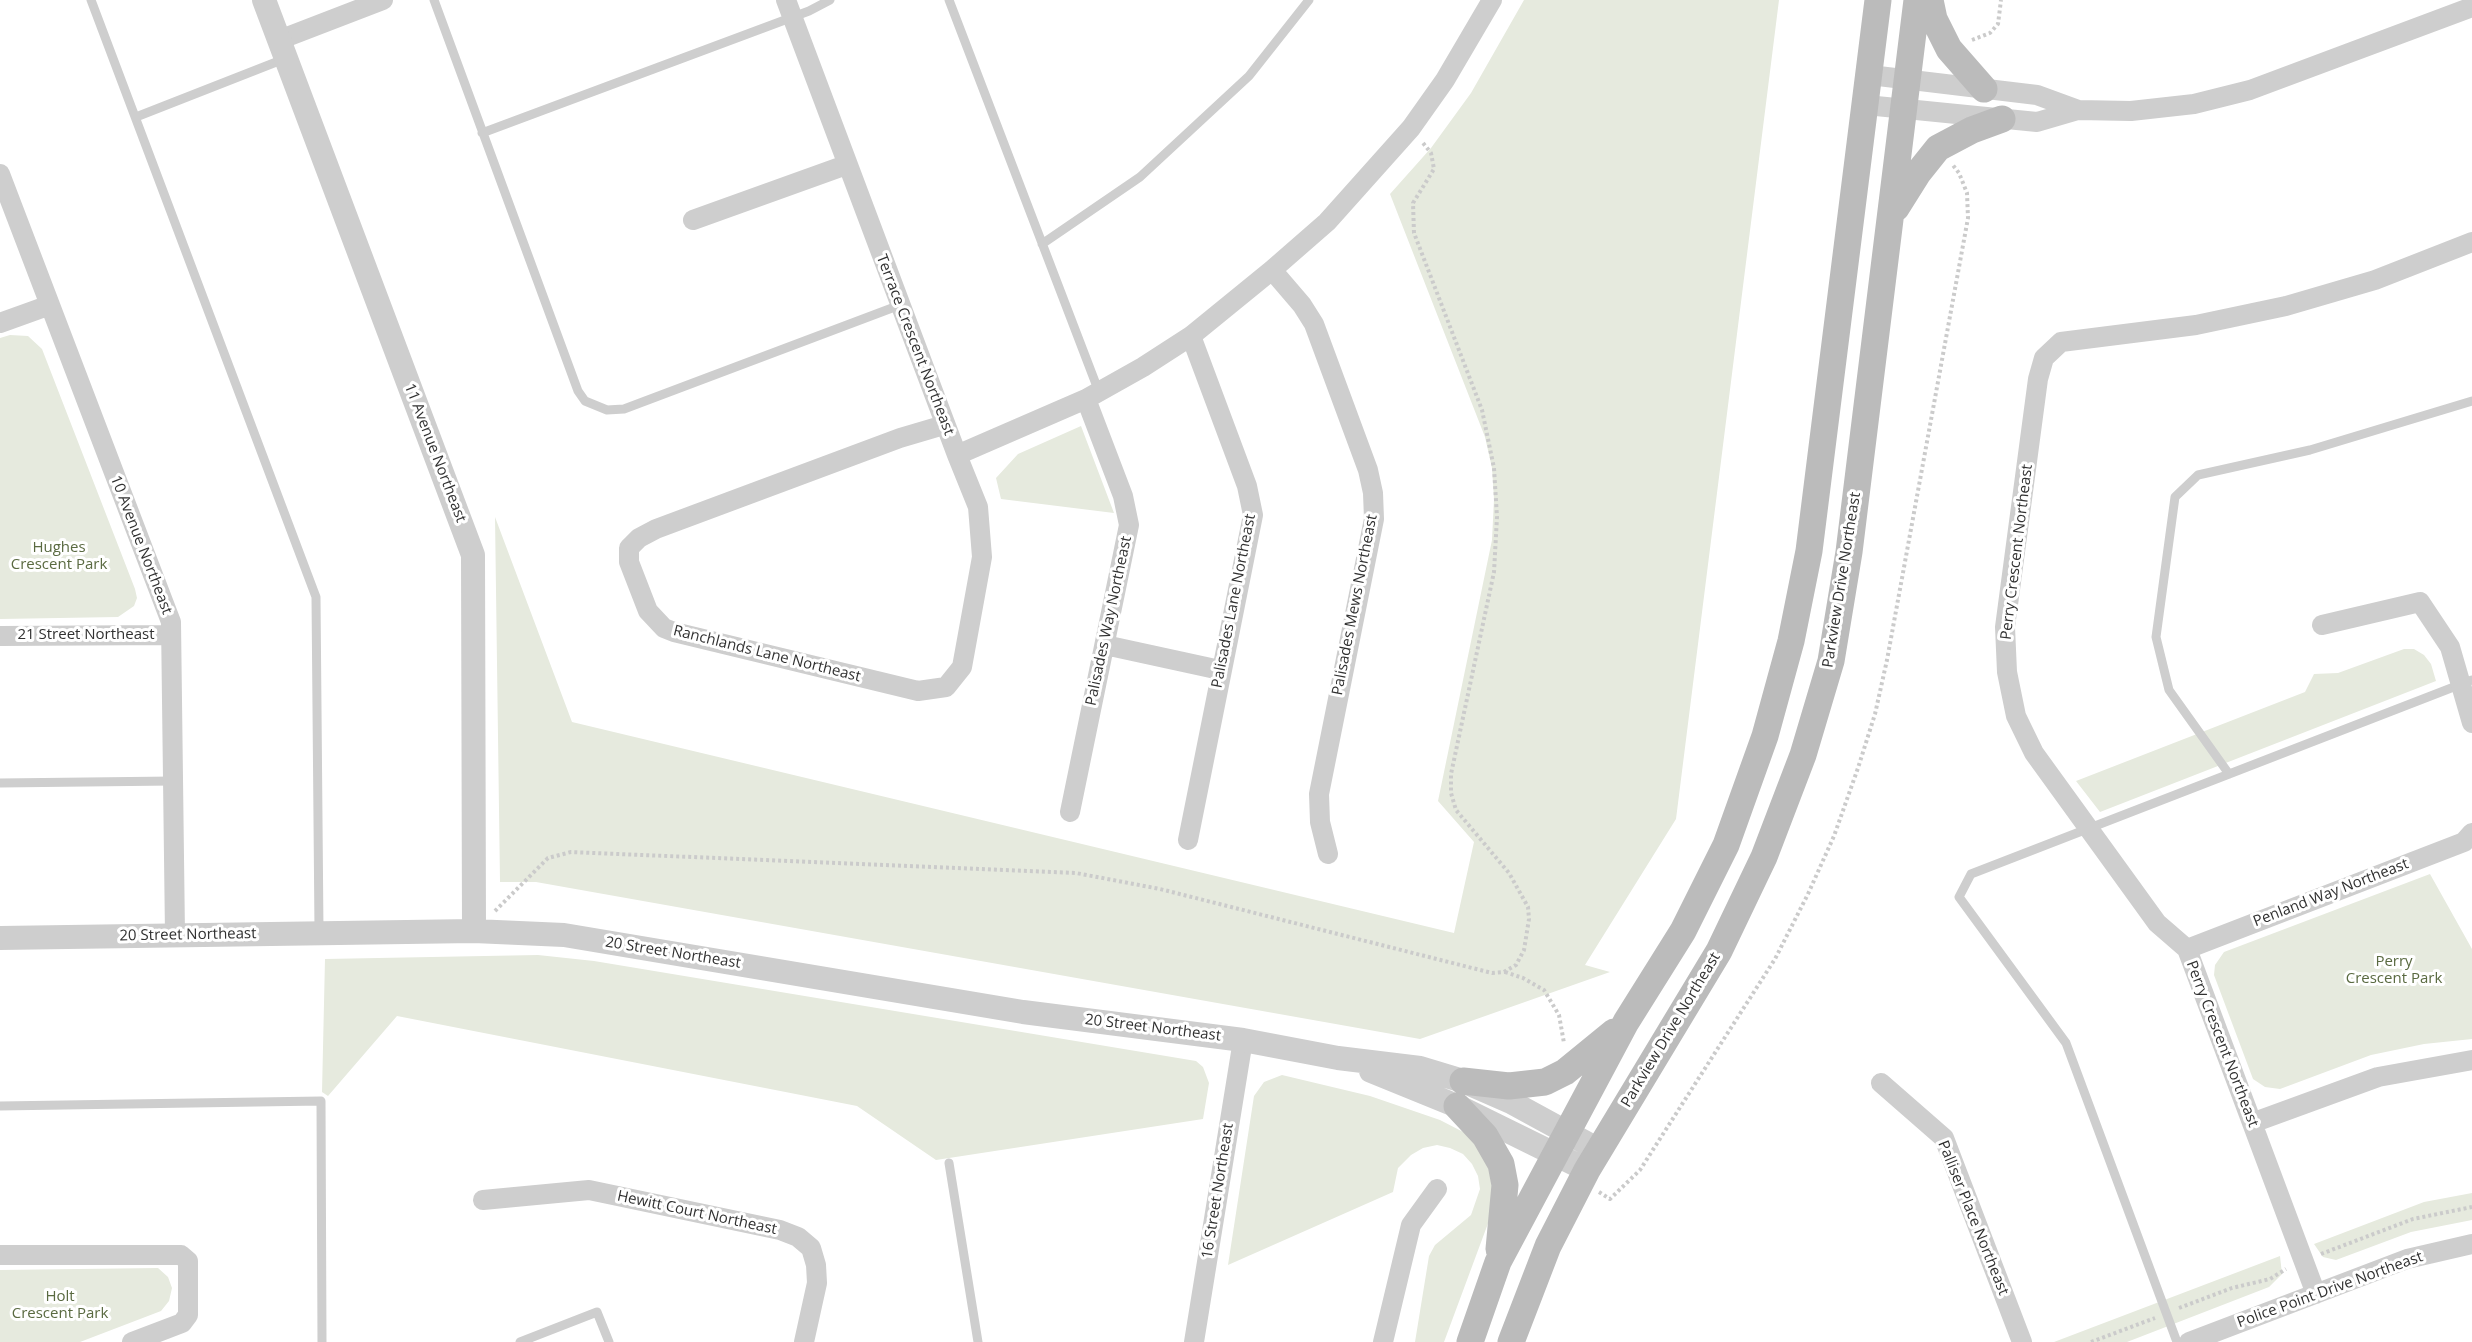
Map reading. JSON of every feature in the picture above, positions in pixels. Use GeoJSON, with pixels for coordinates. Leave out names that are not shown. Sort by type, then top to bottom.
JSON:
{"type":"FeatureCollection","features":[{"type":"Feature","properties":{"kind":"main road"},"geometry":{"type":"LineString","coordinates":[[1470,1342],[1498,1262],[1626,1022],[1683,931],[1726,845],[1765,736],[1791,641],[1809,551],[1878,0]]}},
{"type":"Feature","properties":{"kind":"main road","name":"Parkview Drive Northeast"},"geometry":{"type":"LineString","coordinates":[[1511,1342],[1548,1246],[1593,1160],[1719,951],[1764,857],[1803,755],[1831,661],[1849,552],[1917,0]]}},
{"type":"Feature","properties":{"kind":"main road"},"geometry":{"type":"LineString","coordinates":[[1930,0],[1934,19],[1949,49],[1984,89]]}},
{"type":"Feature","properties":{"kind":"main road"},"geometry":{"type":"LineString","coordinates":[[1892,214],[1917,173],[1938,148],[1972,130],[2002,119]]}},
{"type":"Feature","properties":{"kind":"main road"},"geometry":{"type":"LineString","coordinates":[[1498,1262],[1505,1185],[1501,1164],[1460,1094],[1545,1082],[1565,1072],[1626,1022]]}},
{"type":"Feature","properties":{"kind":"street","name":"11 Avenue Northeast"},"geometry":{"type":"LineString","coordinates":[[264,0],[473,555],[474,931]]}},
{"type":"Feature","properties":{"kind":"street"},"geometry":{"type":"LineString","coordinates":[[283,49],[383,0]]}},
{"type":"Feature","properties":{"kind":"street","name":"Terrace Crescent Northeast"},"geometry":{"type":"LineString","coordinates":[[789,9],[957,455],[1092,395],[1191,336],[1272,270],[1326,222],[1411,128],[1445,80],[1492,0]]}},
{"type":"Feature","properties":{"kind":"street"},"geometry":{"type":"LineString","coordinates":[[1866,105],[2037,122],[2078,110],[2131,111],[2194,104],[2250,90],[2472,7]]}},
{"type":"Feature","properties":{"kind":"street"},"geometry":{"type":"LineString","coordinates":[[1870,75],[2037,95],[2078,110]]}},
{"type":"Feature","properties":{"kind":"street"},"geometry":{"type":"LineString","coordinates":[[693,220],[846,165]]}},
{"type":"Feature","properties":{"kind":"street","name":"10 Avenue Northeast"},"geometry":{"type":"LineString","coordinates":[[0,174],[171,622],[175,935]]}},
{"type":"Feature","properties":{"kind":"street","name":"Perry Crescent Northeast"},"geometry":{"type":"LineString","coordinates":[[2316,1294],[2187,949],[2157,923],[2088,829],[2034,753],[2016,716],[2007,672],[2006,627],[2038,379],[2044,358],[2061,342],[2196,325],[2286,306],[2375,280],[2472,242]]}},
{"type":"Feature","properties":{"kind":"street","name":"Palisades Mews Northeast"},"geometry":{"type":"LineString","coordinates":[[1272,270],[1302,304],[1314,324],[1368,470],[1373,493],[1374,519],[1319,794],[1320,822],[1328,855]]}},
{"type":"Feature","properties":{"kind":"street"},"geometry":{"type":"LineString","coordinates":[[0,323],[50,305]]}},
{"type":"Feature","properties":{"kind":"street","name":"Palisades Lane Northeast"},"geometry":{"type":"LineString","coordinates":[[1188,840],[1220,670],[1253,515],[1252,500],[1191,336]]}},
{"type":"Feature","properties":{"kind":"street","name":"Palisades Way Northeast"},"geometry":{"type":"LineString","coordinates":[[1070,812],[1129,525],[1123,496],[1092,395]]}},
{"type":"Feature","properties":{"kind":"street","name":"Ranchlands Lane Northeast"},"geometry":{"type":"LineString","coordinates":[[944,425],[888,442],[656,529],[639,538],[629,548],[629,562],[648,611],[664,628],[674,632],[918,691],[946,687],[962,667],[982,557],[978,507],[957,455]]}},
{"type":"Feature","properties":{"kind":"street"},"geometry":{"type":"LineString","coordinates":[[2322,626],[2420,602],[2450,647],[2466,682],[2472,723]]}},
{"type":"Feature","properties":{"kind":"street","name":"21 Street Northeast"},"geometry":{"type":"LineString","coordinates":[[0,636],[171,635]]}},
{"type":"Feature","properties":{"kind":"street"},"geometry":{"type":"LineString","coordinates":[[1105,645],[1220,670]]}},
{"type":"Feature","properties":{"kind":"street","name":"Penland Way Northeast"},"geometry":{"type":"LineString","coordinates":[[2187,949],[2464,842],[2472,833]]}},
{"type":"Feature","properties":{"kind":"street","name":"20 Street Northeast"},"geometry":{"type":"LineString","coordinates":[[0,938],[474,931],[564,935],[1023,1012],[1243,1040],[1338,1058],[1460,1094],[1511,1102],[1561,1142],[1593,1160]]}},
{"type":"Feature","properties":{"kind":"street","name":"16 Street Northeast"},"geometry":{"type":"LineString","coordinates":[[1194,1342],[1243,1040]]}},
{"type":"Feature","properties":{"kind":"street"},"geometry":{"type":"LineString","coordinates":[[2252,1123],[2379,1077],[2472,1060]]}},
{"type":"Feature","properties":{"kind":"street","name":"Palliser Place Northeast"},"geometry":{"type":"LineString","coordinates":[[1881,1083],[1944,1138],[2022,1342]]}},
{"type":"Feature","properties":{"kind":"street"},"geometry":{"type":"LineString","coordinates":[[1383,1342],[1411,1225],[1437,1189]]}},
{"type":"Feature","properties":{"kind":"street","name":"Hewitt Court Northeast"},"geometry":{"type":"LineString","coordinates":[[483,1200],[589,1190],[780,1230],[798,1237],[811,1248],[816,1265],[817,1283],[804,1342]]}},
{"type":"Feature","properties":{"kind":"street","name":"Police Point Drive Northeast"},"geometry":{"type":"LineString","coordinates":[[2189,1342],[2407,1259],[2472,1244]]}},
{"type":"Feature","properties":{"kind":"street"},"geometry":{"type":"LineString","coordinates":[[0,1255],[181,1255],[188,1261],[188,1314],[182,1323],[132,1342]]}},
{"type":"Feature","properties":{"kind":"lane"},"geometry":{"type":"LineString","coordinates":[[91,0],[316,597],[319,933]]}},
{"type":"Feature","properties":{"kind":"lane"},"geometry":{"type":"LineString","coordinates":[[434,0],[578,391],[585,401],[597,408],[624,408],[900,305]]}},
{"type":"Feature","properties":{"kind":"lane"},"geometry":{"type":"LineString","coordinates":[[482,133],[789,9],[830,0]]}},
{"type":"Feature","properties":{"kind":"lane"},"geometry":{"type":"LineString","coordinates":[[948,0],[1042,244],[1092,395]]}},
{"type":"Feature","properties":{"kind":"lane"},"geometry":{"type":"LineString","coordinates":[[1042,244],[1140,177],[1249,76],[1309,0]]}},
{"type":"Feature","properties":{"kind":"lane"},"geometry":{"type":"LineString","coordinates":[[135,117],[283,49]]}},
{"type":"Feature","properties":{"kind":"lane"},"geometry":{"type":"LineString","coordinates":[[2229,774],[2169,690],[2156,637],[2175,497],[2198,475],[2310,450],[2472,401]]}},
{"type":"Feature","properties":{"kind":"lane"},"geometry":{"type":"LineString","coordinates":[[2176,1342],[2066,1043],[1959,897],[1971,874],[2466,682]]}},
{"type":"Feature","properties":{"kind":"lane"},"geometry":{"type":"LineString","coordinates":[[0,783],[173,781]]}},
{"type":"Feature","properties":{"kind":"lane"},"geometry":{"type":"LineString","coordinates":[[0,1106],[321,1101],[322,1342]]}},
{"type":"Feature","properties":{"kind":"lane"},"geometry":{"type":"LineString","coordinates":[[949,1162],[978,1342]]}},
{"type":"Feature","properties":{"kind":"lane"},"geometry":{"type":"LineString","coordinates":[[520,1342],[597,1312],[609,1342]]}},
{"type":"Feature","properties":{"kind":"path"},"geometry":{"type":"LineString","coordinates":[[1949,49],[1990,33],[1998,24],[2001,0]]}},
{"type":"Feature","properties":{"kind":"path"},"geometry":{"type":"LineString","coordinates":[[1504,972],[1537,986],[1552,1001],[1559,1015],[1566,1052]]}},
{"type":"Feature","properties":{"kind":"path"},"geometry":{"type":"LineString","coordinates":[[2091,1342],[2232,1288],[2270,1279],[2304,1261],[2413,1219],[2472,1207]]}},
{"type":"Feature","properties":{"kind":"green space"},"geometry":{"type":"Polygon","coordinates":[[[1524,0],[1779,0],[1676,819],[1585,965],[1610,972],[1420,1039],[536,882],[500,882],[495,517],[572,722],[1454,933],[1474,842],[1438,801],[1492,540],[1494,499],[1492,468],[1485,437],[1390,194],[1431,148],[1471,93],[1524,0]]]}},
{"type":"Feature","properties":{"kind":"green space","name":"Hughes Crescent Park"},"geometry":{"type":"Polygon","coordinates":[[[10,335],[28,336],[42,349],[135,589],[137,598],[134,606],[118,617],[0,619],[0,338],[10,335]]]}},
{"type":"Feature","properties":{"kind":"green space"},"geometry":{"type":"Polygon","coordinates":[[[1081,426],[1114,513],[1001,499],[996,478],[1018,454],[1081,426]]]}},
{"type":"Feature","properties":{"kind":"green space"},"geometry":{"type":"Polygon","coordinates":[[[2404,649],[2414,649],[2424,655],[2431,664],[2436,681],[2100,812],[2076,781],[2305,692],[2314,674],[2338,673],[2404,649]]]}},
{"type":"Feature","properties":{"kind":"green space","name":"Perry Crescent Park"},"geometry":{"type":"Polygon","coordinates":[[[2430,874],[2472,949],[2472,1039],[2424,1044],[2371,1055],[2280,1089],[2265,1087],[2253,1079],[2214,975],[2215,965],[2224,952],[2430,874]]]}},
{"type":"Feature","properties":{"kind":"green space"},"geometry":{"type":"Polygon","coordinates":[[[538,955],[594,961],[1196,1061],[1203,1067],[1209,1083],[1203,1119],[936,1160],[857,1106],[397,1016],[328,1096],[322,1092],[325,959],[538,955]]]}},
{"type":"Feature","properties":{"kind":"green space"},"geometry":{"type":"Polygon","coordinates":[[[1282,1075],[1370,1096],[1440,1120],[1469,1135],[1494,1172],[1490,1218],[1444,1342],[1415,1342],[1429,1256],[1435,1245],[1471,1215],[1480,1189],[1478,1176],[1472,1164],[1463,1154],[1450,1148],[1437,1145],[1423,1148],[1411,1155],[1398,1168],[1393,1192],[1228,1265],[1254,1096],[1264,1082],[1282,1075]]]}},
{"type":"Feature","properties":{"kind":"green space"},"geometry":{"type":"Polygon","coordinates":[[[2472,1193],[2472,1220],[2411,1232],[2336,1260],[2323,1257],[2314,1244],[2424,1202],[2472,1193]]]}},
{"type":"Feature","properties":{"kind":"green space"},"geometry":{"type":"Polygon","coordinates":[[[2280,1256],[2282,1274],[2269,1287],[2127,1342],[2054,1342],[2280,1256]]]}},
{"type":"Feature","properties":{"kind":"green space","name":"Holt Crescent Park"},"geometry":{"type":"Polygon","coordinates":[[[158,1268],[168,1277],[172,1288],[169,1301],[161,1311],[80,1342],[0,1342],[0,1270],[158,1268]]]}}]}
